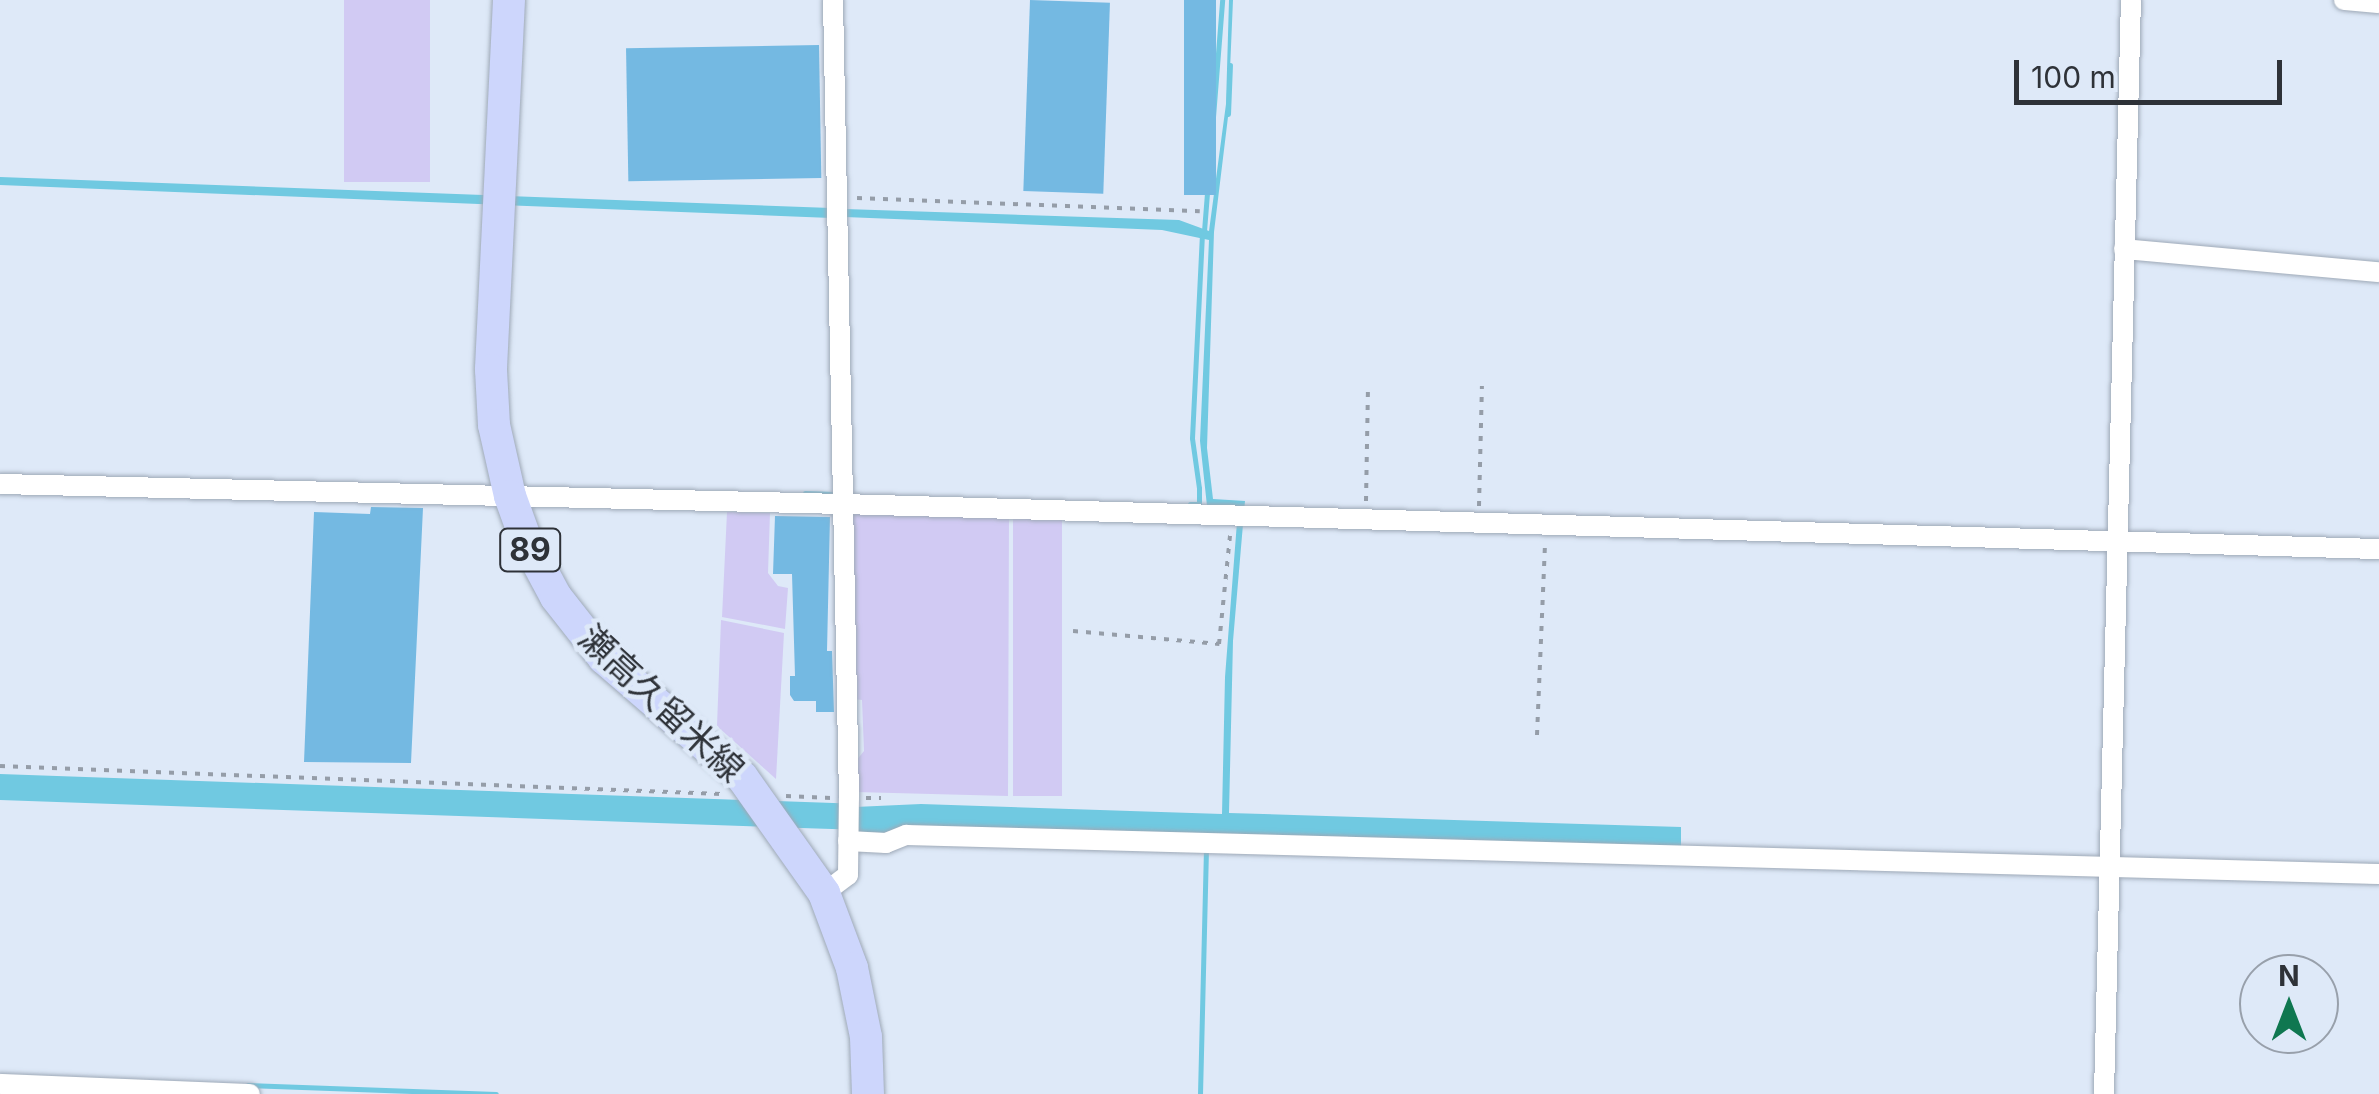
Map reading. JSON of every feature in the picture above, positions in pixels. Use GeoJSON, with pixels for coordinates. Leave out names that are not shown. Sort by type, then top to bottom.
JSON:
{"type":"FeatureCollection","features":[{"type":"Feature","properties":{"kind":"main road","name":"瀬高久留米線"},"geometry":{"type":"LineString","coordinates":[[509,0],[491,370],[494,425],[510,496],[527,543],[556,598],[604,658],[742,777],[786,834],[824,893],[852,968],[866,1037],[868,1094]]}},
{"type":"Feature","properties":{"kind":"street"},"geometry":{"type":"LineString","coordinates":[[824,893],[848,874],[849,798],[834,0]]}},
{"type":"Feature","properties":{"kind":"street"},"geometry":{"type":"LineString","coordinates":[[2104,1094],[2130,0]]}},
{"type":"Feature","properties":{"kind":"street"},"geometry":{"type":"LineString","coordinates":[[2344,0],[2379,3]]}},
{"type":"Feature","properties":{"kind":"street"},"geometry":{"type":"LineString","coordinates":[[2124,249],[2379,272]]}},
{"type":"Feature","properties":{"kind":"street"},"geometry":{"type":"LineString","coordinates":[[0,484],[843,504],[2379,550]]}},
{"type":"Feature","properties":{"kind":"street"},"geometry":{"type":"LineString","coordinates":[[848,841],[886,842],[906,834],[2379,874]]}},
{"type":"Feature","properties":{"kind":"street"},"geometry":{"type":"LineString","coordinates":[[0,1084],[28,1090],[250,1094]]}},
{"type":"Feature","properties":{"kind":"path"},"geometry":{"type":"LineString","coordinates":[[838,209],[1200,211]]}},
{"type":"Feature","properties":{"kind":"path"},"geometry":{"type":"LineString","coordinates":[[1477,523],[1482,386]]}},
{"type":"Feature","properties":{"kind":"path"},"geometry":{"type":"LineString","coordinates":[[1366,520],[1368,391]]}},
{"type":"Feature","properties":{"kind":"path"},"geometry":{"type":"LineString","coordinates":[[1073,631],[1219,644],[1232,516]]}},
{"type":"Feature","properties":{"kind":"path"},"geometry":{"type":"LineString","coordinates":[[1538,735],[1546,526]]}},
{"type":"Feature","properties":{"kind":"path"},"geometry":{"type":"LineString","coordinates":[[0,766],[758,797],[881,798]]}},
{"type":"Feature","properties":{"kind":"shaded area"},"geometry":{"type":"Polygon","coordinates":[[[344,0],[430,0],[430,182],[344,182],[344,0]]]}},
{"type":"Feature","properties":{"kind":"shaded area"},"geometry":{"type":"Polygon","coordinates":[[[727,512],[770,513],[768,573],[778,586],[788,588],[785,629],[722,617],[727,512]]]}},
{"type":"Feature","properties":{"kind":"shaded area"},"geometry":{"type":"Polygon","coordinates":[[[851,512],[1009,515],[1008,796],[855,792],[856,761],[864,751],[862,700],[854,699],[851,512]]]}},
{"type":"Feature","properties":{"kind":"shaded area"},"geometry":{"type":"Polygon","coordinates":[[[1013,517],[1062,517],[1062,796],[1013,796],[1013,517]]]}},
{"type":"Feature","properties":{"kind":"shaded area"},"geometry":{"type":"Polygon","coordinates":[[[721,620],[784,633],[776,779],[717,726],[721,620]]]}},
{"type":"Feature","properties":{"kind":"water"},"geometry":{"type":"Polygon","coordinates":[[[1229,0],[1233,0],[1228,117],[1214,232],[1207,448],[1213,499],[1245,501],[1233,641],[1229,813],[1681,827],[1681,848],[901,827],[884,833],[858,832],[855,807],[921,804],[1222,814],[1225,677],[1238,509],[1207,506],[1200,441],[1209,240],[1162,230],[845,217],[845,209],[1179,220],[1209,231],[1226,104],[1229,0]]]}},
{"type":"Feature","properties":{"kind":"water"},"geometry":{"type":"Polygon","coordinates":[[[0,177],[831,208],[831,218],[0,185],[0,177]]]}},
{"type":"Feature","properties":{"kind":"water"},"geometry":{"type":"Polygon","coordinates":[[[0,774],[840,803],[840,829],[0,800],[0,774]]]}},
{"type":"Feature","properties":{"kind":"building"},"geometry":{"type":"Polygon","coordinates":[[[1030,0],[1110,3],[1103,194],[1023,191],[1030,0]]]}},
{"type":"Feature","properties":{"kind":"building"},"geometry":{"type":"Polygon","coordinates":[[[1184,0],[1216,0],[1216,195],[1184,195],[1184,0]]]}},
{"type":"Feature","properties":{"kind":"building"},"geometry":{"type":"Polygon","coordinates":[[[819,45],[821,178],[628,181],[626,48],[819,45]]]}},
{"type":"Feature","properties":{"kind":"building"},"geometry":{"type":"Polygon","coordinates":[[[371,507],[423,508],[411,763],[304,762],[314,512],[370,514],[371,507]]]}},
{"type":"Feature","properties":{"kind":"building"},"geometry":{"type":"Polygon","coordinates":[[[775,516],[830,517],[827,651],[832,651],[834,712],[816,712],[816,701],[794,701],[790,695],[790,676],[795,676],[792,574],[773,574],[775,516]]]}},
{"type":"Feature","properties":{"kind":"waterway"},"geometry":{"type":"LineString","coordinates":[[1204,231],[1222,0]]}},
{"type":"Feature","properties":{"kind":"waterway"},"geometry":{"type":"LineString","coordinates":[[1228,114],[1230,65]]}},
{"type":"Feature","properties":{"kind":"waterway"},"geometry":{"type":"LineString","coordinates":[[1190,504],[1199,504],[1192,438],[1202,237]]}},
{"type":"Feature","properties":{"kind":"waterway"},"geometry":{"type":"LineString","coordinates":[[805,493],[839,494]]}},
{"type":"Feature","properties":{"kind":"waterway"},"geometry":{"type":"LineString","coordinates":[[1200,1094],[1206,848]]}},
{"type":"Feature","properties":{"kind":"waterway"},"geometry":{"type":"LineString","coordinates":[[248,1085],[496,1094]]}}]}
